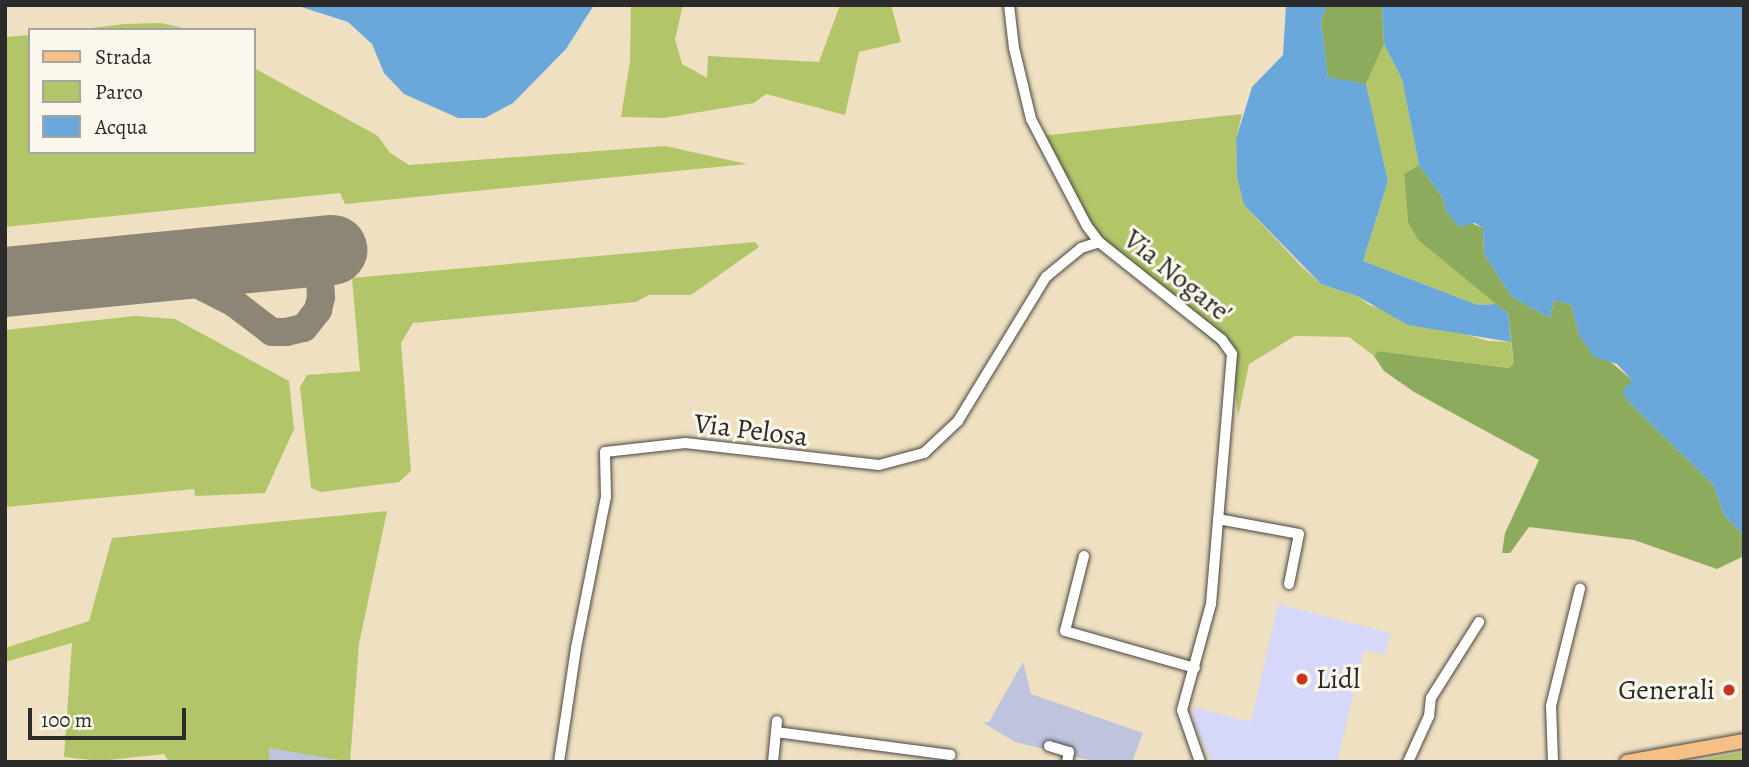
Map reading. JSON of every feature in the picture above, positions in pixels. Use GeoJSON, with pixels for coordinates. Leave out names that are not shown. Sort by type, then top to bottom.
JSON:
{"type":"FeatureCollection","features":[{"type":"Feature","properties":{"kind":"main road"},"geometry":{"type":"LineString","coordinates":[[1713,745],[1744,734]]}},
{"type":"Feature","properties":{"kind":"main road"},"geometry":{"type":"LineString","coordinates":[[1627,762],[1744,741]]}},
{"type":"Feature","properties":{"kind":"street","name":"Via Nogare'"},"geometry":{"type":"LineString","coordinates":[[1009,5],[1014,48],[1031,120],[1099,242],[1222,340],[1231,354],[1211,604],[1182,717],[1200,762]]}},
{"type":"Feature","properties":{"kind":"street","name":"Via Pelosa"},"geometry":{"type":"LineString","coordinates":[[559,762],[576,648],[606,497],[605,452],[685,443],[879,465],[924,453],[958,421],[1046,277],[1081,248],[1099,242]]}},
{"type":"Feature","properties":{"kind":"street"},"geometry":{"type":"LineString","coordinates":[[1218,519],[1299,534],[1289,584]]}},
{"type":"Feature","properties":{"kind":"street"},"geometry":{"type":"LineString","coordinates":[[1084,556],[1065,631],[1195,668]]}},
{"type":"Feature","properties":{"kind":"street"},"geometry":{"type":"LineString","coordinates":[[1553,762],[1551,706],[1580,589]]}},
{"type":"Feature","properties":{"kind":"street"},"geometry":{"type":"LineString","coordinates":[[1408,762],[1429,716],[1431,698],[1479,622]]}},
{"type":"Feature","properties":{"kind":"street"},"geometry":{"type":"LineString","coordinates":[[773,762],[777,726],[950,755]]}},
{"type":"Feature","properties":{"kind":"street"},"geometry":{"type":"LineString","coordinates":[[1049,746],[1069,752],[1067,762]]}},
{"type":"Feature","properties":{"kind":"shaded area"},"geometry":{"type":"Polygon","coordinates":[[[1278,604],[1390,633],[1385,654],[1364,650],[1337,762],[1212,762],[1194,723],[1193,707],[1251,722],[1278,604]]]}},
{"type":"Feature","properties":{"kind":"shaded area"},"geometry":{"type":"Polygon","coordinates":[[[1023,662],[1031,694],[1143,733],[1132,762],[1097,762],[1015,742],[982,722],[989,722],[1023,662]]]}},
{"type":"Feature","properties":{"kind":"shaded area"},"geometry":{"type":"Polygon","coordinates":[[[268,748],[334,758],[334,762],[269,762],[268,748]]]}},
{"type":"Feature","properties":{"kind":"green space"},"geometry":{"type":"Polygon","coordinates":[[[631,5],[683,5],[675,39],[682,64],[707,78],[708,56],[819,62],[840,5],[891,5],[901,42],[859,52],[845,115],[766,94],[754,103],[664,118],[621,117],[630,61],[631,5]]]}},
{"type":"Feature","properties":{"kind":"green space"},"geometry":{"type":"Polygon","coordinates":[[[1327,5],[1382,5],[1384,44],[1366,84],[1328,78],[1321,22],[1327,5]]]}},
{"type":"Feature","properties":{"kind":"green space"},"geometry":{"type":"Polygon","coordinates":[[[161,23],[183,28],[93,28],[161,23]]]}},
{"type":"Feature","properties":{"kind":"green space"},"geometry":{"type":"Polygon","coordinates":[[[28,35],[28,154],[256,154],[256,69],[378,136],[390,153],[409,165],[665,146],[747,164],[345,204],[340,193],[5,227],[5,37],[28,35]]]}},
{"type":"Feature","properties":{"kind":"green space"},"geometry":{"type":"Polygon","coordinates":[[[1384,44],[1402,79],[1419,165],[1404,174],[1408,223],[1418,240],[1496,304],[1478,305],[1363,261],[1388,181],[1366,84],[1384,44]]]}},
{"type":"Feature","properties":{"kind":"green space"},"geometry":{"type":"Polygon","coordinates":[[[1242,114],[1236,139],[1237,178],[1244,205],[1300,265],[1321,284],[1357,296],[1369,305],[1488,341],[1511,342],[1514,363],[1510,368],[1378,351],[1374,356],[1349,337],[1295,336],[1249,364],[1238,417],[1232,357],[1105,249],[1041,136],[1242,114]]]}},
{"type":"Feature","properties":{"kind":"green space"},"geometry":{"type":"Polygon","coordinates":[[[1419,165],[1443,198],[1446,212],[1483,228],[1484,254],[1512,297],[1550,318],[1554,300],[1571,305],[1579,335],[1632,380],[1629,402],[1714,486],[1724,515],[1744,536],[1744,556],[1717,569],[1634,540],[1529,527],[1510,553],[1502,553],[1505,533],[1539,460],[1414,392],[1384,371],[1374,356],[1378,351],[1509,368],[1514,363],[1508,314],[1418,240],[1408,223],[1404,174],[1419,165]]]}},
{"type":"Feature","properties":{"kind":"green space"},"geometry":{"type":"Polygon","coordinates":[[[755,242],[759,247],[691,295],[649,295],[636,302],[413,323],[401,343],[411,471],[399,482],[321,492],[311,488],[300,387],[307,375],[360,371],[352,278],[755,242]]]}},
{"type":"Feature","properties":{"kind":"green space"},"geometry":{"type":"Polygon","coordinates":[[[135,316],[175,319],[289,381],[294,429],[265,493],[195,496],[194,489],[5,507],[5,330],[135,316]]]}},
{"type":"Feature","properties":{"kind":"green space"},"geometry":{"type":"Polygon","coordinates":[[[387,511],[359,644],[350,762],[269,748],[269,762],[169,762],[164,754],[100,761],[64,757],[72,643],[5,662],[5,648],[89,621],[112,538],[387,511]]]}},
{"type":"Feature","properties":{"kind":"green space"},"geometry":{"type":"Polygon","coordinates":[[[1744,752],[1744,762],[1700,762],[1700,760],[1744,752]]]}},
{"type":"Feature","properties":{"kind":"water"},"geometry":{"type":"Polygon","coordinates":[[[295,5],[594,5],[566,49],[513,103],[485,118],[458,118],[404,94],[384,73],[372,44],[348,22],[295,5]]]}},
{"type":"Feature","properties":{"kind":"water"},"geometry":{"type":"Polygon","coordinates":[[[1286,5],[1327,5],[1321,22],[1328,77],[1366,84],[1388,181],[1363,261],[1478,305],[1496,304],[1508,314],[1511,342],[1408,325],[1357,296],[1321,284],[1244,205],[1237,178],[1236,139],[1252,87],[1283,55],[1286,5]]]}},
{"type":"Feature","properties":{"kind":"water"},"geometry":{"type":"Polygon","coordinates":[[[1382,5],[1744,5],[1744,536],[1724,515],[1714,486],[1629,402],[1622,392],[1632,380],[1617,364],[1594,357],[1579,335],[1571,305],[1554,300],[1550,318],[1512,297],[1484,254],[1483,228],[1475,223],[1459,227],[1446,212],[1443,198],[1419,165],[1402,79],[1384,44],[1382,5]]]}},
{"type":"Feature","properties":{"kind":"taxiway"},"geometry":{"type":"LineString","coordinates":[[133,269],[183,277],[234,303],[272,332],[286,332],[304,328],[318,310],[321,297],[320,278],[300,258],[283,255]]}},
{"type":"Feature","properties":{"kind":"runway"},"geometry":{"type":"LineString","coordinates":[[5,282],[332,250]]}},
{"type":"Feature","properties":{"kind":"place","name":"Lidl"},"geometry":{"type":"Point","coordinates":[1302,679]}},
{"type":"Feature","properties":{"kind":"place","name":"Generali"},"geometry":{"type":"Point","coordinates":[1729,690]}}]}
